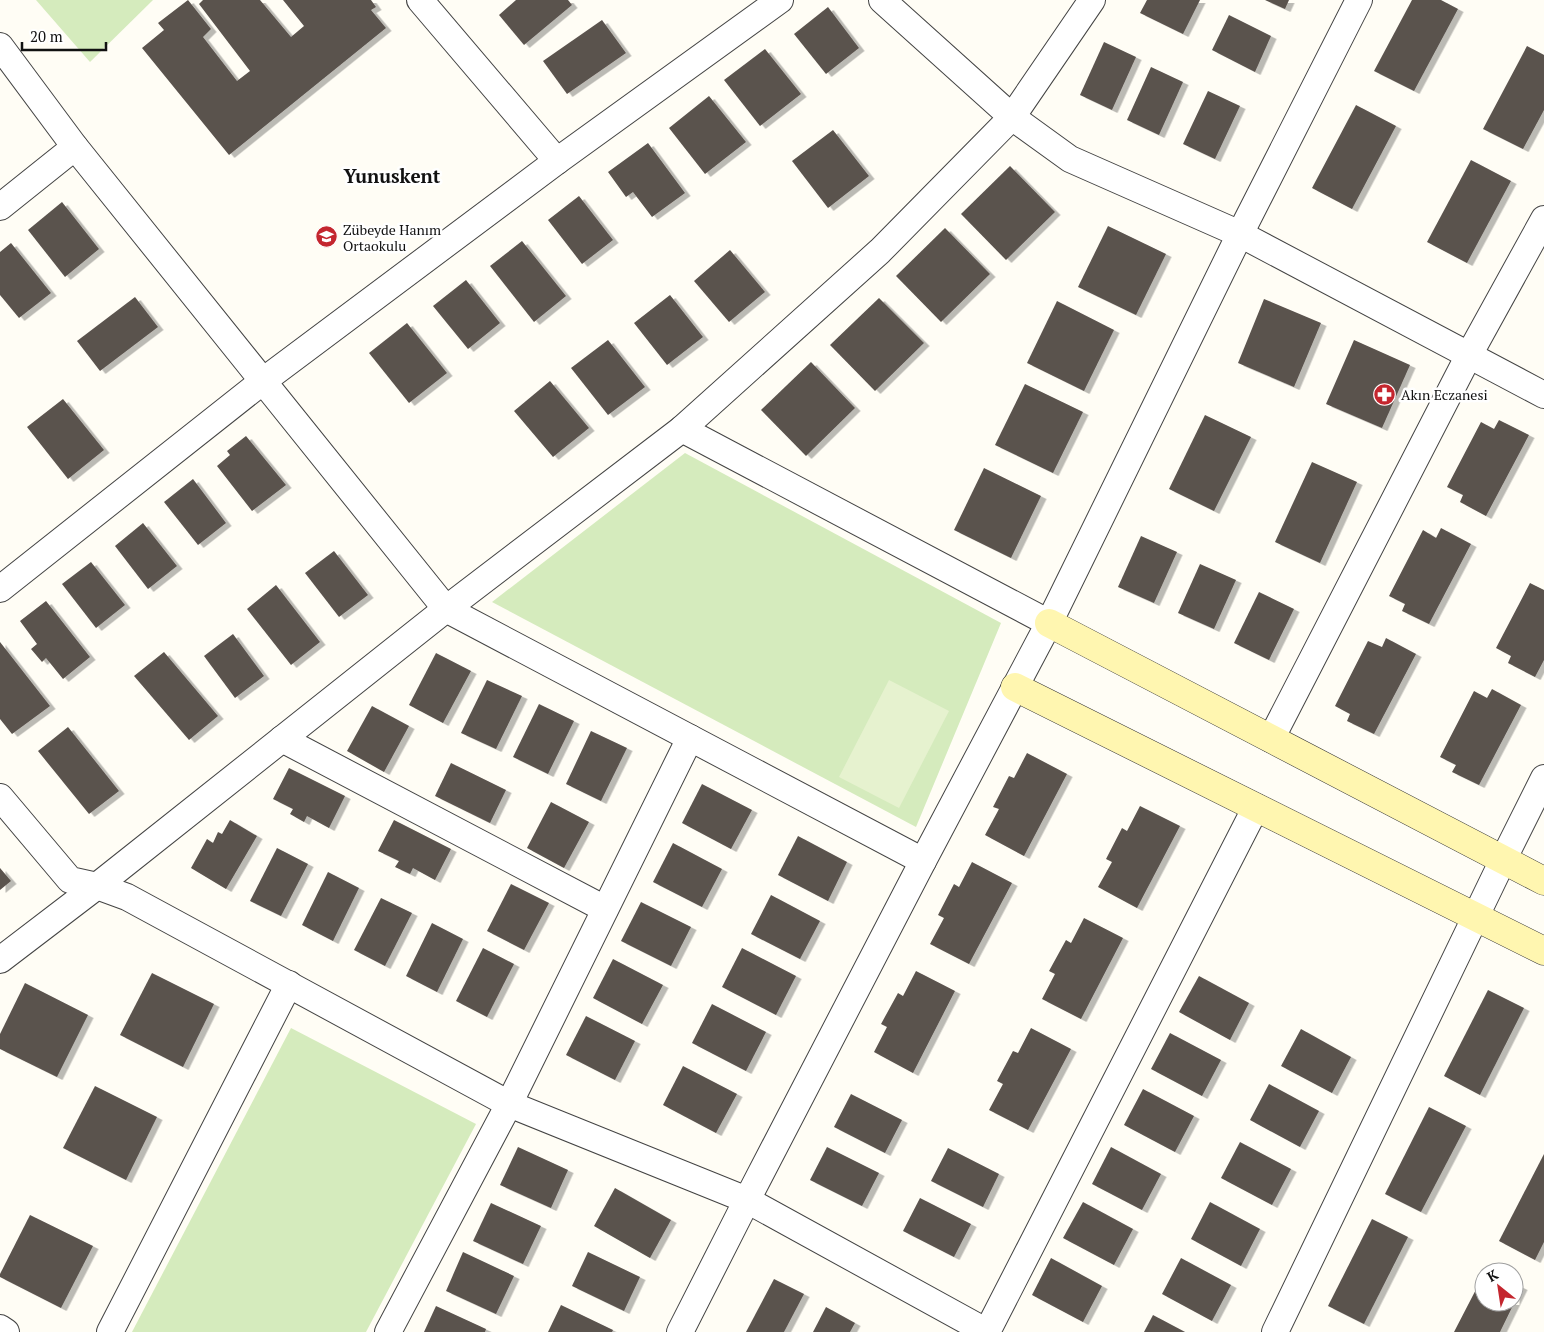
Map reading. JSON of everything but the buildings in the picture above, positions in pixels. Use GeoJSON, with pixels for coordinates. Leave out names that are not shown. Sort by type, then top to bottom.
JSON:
{"type":"FeatureCollection","features":[{"type":"Feature","properties":{"kind":"street"},"geometry":{"type":"LineString","coordinates":[[420,0],[557,161]]}},
{"type":"Feature","properties":{"kind":"street"},"geometry":{"type":"LineString","coordinates":[[0,590],[263,382],[557,161],[780,0]]}},
{"type":"Feature","properties":{"kind":"street"},"geometry":{"type":"LineString","coordinates":[[882,0],[1012,116],[1070,159],[1240,234],[1544,394]]}},
{"type":"Feature","properties":{"kind":"street"},"geometry":{"type":"LineString","coordinates":[[0,960],[97,886],[446,609],[682,429],[880,251],[1012,116],[1092,0]]}},
{"type":"Feature","properties":{"kind":"street"},"geometry":{"type":"LineString","coordinates":[[680,1332],[922,861],[1049,623],[1240,234],[1359,0]]}},
{"type":"Feature","properties":{"kind":"street"},"geometry":{"type":"LineString","coordinates":[[0,46],[75,147],[446,609],[922,861]]}},
{"type":"Feature","properties":{"kind":"street"},"geometry":{"type":"LineString","coordinates":[[0,207],[75,147]]}},
{"type":"Feature","properties":{"kind":"street"},"geometry":{"type":"LineString","coordinates":[[1271,739],[1469,355],[1544,219]]}},
{"type":"Feature","properties":{"kind":"street"},"geometry":{"type":"LineString","coordinates":[[682,429],[1544,881]]}},
{"type":"Feature","properties":{"kind":"street"},"geometry":{"type":"LineString","coordinates":[[1015,687],[1544,951]]}},
{"type":"Feature","properties":{"kind":"street"},"geometry":{"type":"LineString","coordinates":[[388,1332],[509,1104],[690,738]]}},
{"type":"Feature","properties":{"kind":"street"},"geometry":{"type":"LineString","coordinates":[[282,739],[605,909]]}},
{"type":"Feature","properties":{"kind":"street"},"geometry":{"type":"LineString","coordinates":[[1275,1332],[1502,860],[1544,778]]}},
{"type":"Feature","properties":{"kind":"street"},"geometry":{"type":"LineString","coordinates":[[0,797],[70,880],[97,886],[127,896],[509,1104],[747,1200],[987,1332],[1256,807]]}},
{"type":"Feature","properties":{"kind":"street"},"geometry":{"type":"LineString","coordinates":[[110,1332],[289,984]]}},
{"type":"Feature","properties":{"kind":"street"},"geometry":{"type":"LineString","coordinates":[[0,1328],[6,1332]]}},
{"type":"Feature","properties":{"kind":"green space"},"geometry":{"type":"Polygon","coordinates":[[[36,0],[153,0],[90,62],[36,0]]]}},
{"type":"Feature","properties":{"kind":"green space"},"geometry":{"type":"Polygon","coordinates":[[[685,453],[1001,623],[916,827],[492,602],[685,453]]]}},
{"type":"Feature","properties":{"kind":"green space"},"geometry":{"type":"Polygon","coordinates":[[[889,680],[949,711],[899,808],[839,777],[889,680]]]}},
{"type":"Feature","properties":{"kind":"green space"},"geometry":{"type":"Polygon","coordinates":[[[291,1028],[476,1124],[366,1332],[132,1332],[291,1028]]]}},
{"type":"Feature","properties":{"kind":"place","name":"Zübeyde Hanım Ortaokulu"},"geometry":{"type":"Point","coordinates":[327,237]}},
{"type":"Feature","properties":{"kind":"place","name":"Akın Eczanesi"},"geometry":{"type":"Point","coordinates":[1385,394]}},
{"type":"Feature","properties":{"kind":"district","name":"Yunuskent"},"geometry":{"type":"Point","coordinates":[392,175]}}]}
